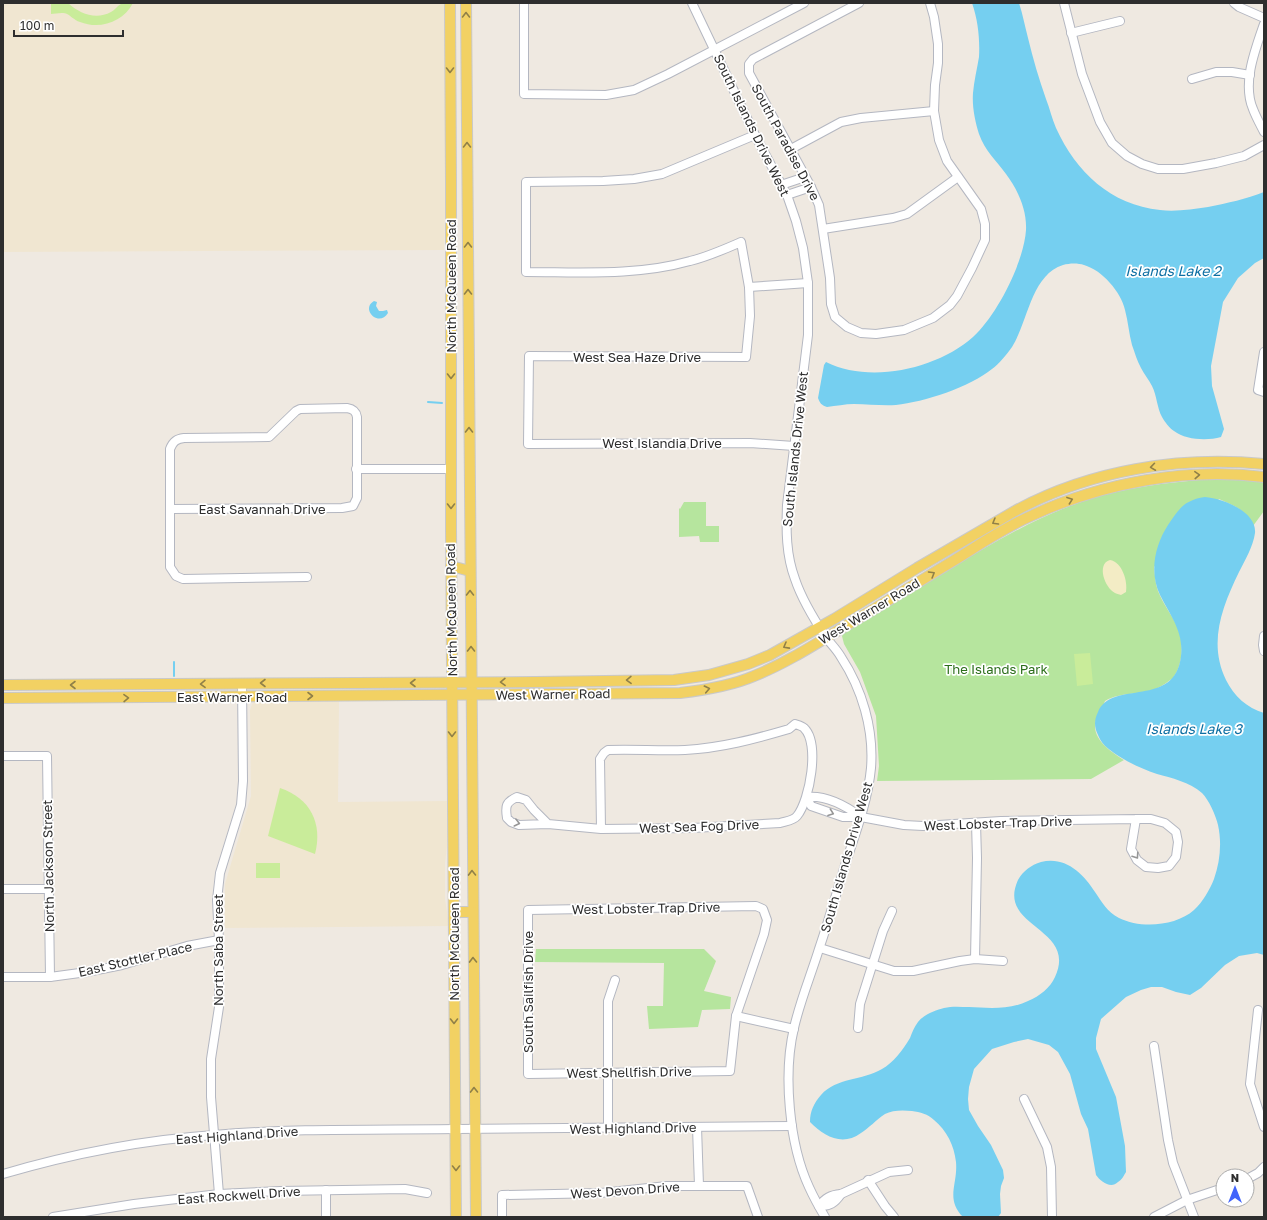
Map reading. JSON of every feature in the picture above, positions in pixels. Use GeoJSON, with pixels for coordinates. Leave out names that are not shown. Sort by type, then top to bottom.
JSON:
{"type":"FeatureCollection","features":[{"type":"Feature","properties":{"kind":"main road","name":"North McQueen Road"},"geometry":{"type":"LineString","coordinates":[[450,3],[452,183],[451,566],[462,683],[461,695],[473,912],[476,1217]]}},
{"type":"Feature","properties":{"kind":"main road","name":"North McQueen Road"},"geometry":{"type":"LineString","coordinates":[[456,1217],[454,912],[461,695],[470,570],[466,3]]}},
{"type":"Feature","properties":{"kind":"main road","name":"West Warner Road"},"geometry":{"type":"LineString","coordinates":[[462,683],[668,680],[709,675],[748,664],[770,655],[1029,503],[1065,489],[1102,477],[1174,464],[1220,462],[1264,464]]}},
{"type":"Feature","properties":{"kind":"main road"},"geometry":{"type":"LineString","coordinates":[[451,469],[469,469]]}},
{"type":"Feature","properties":{"kind":"main road","name":"West Warner Road"},"geometry":{"type":"LineString","coordinates":[[461,695],[680,693],[702,690],[732,683],[778,665],[1000,532],[1034,514],[1070,500],[1132,483],[1174,477],[1218,474],[1264,477]]}},
{"type":"Feature","properties":{"kind":"main road"},"geometry":{"type":"LineString","coordinates":[[451,566],[470,570]]}},
{"type":"Feature","properties":{"kind":"main road"},"geometry":{"type":"LineString","coordinates":[[668,680],[668,693]]}},
{"type":"Feature","properties":{"kind":"main road","name":"East Warner Road"},"geometry":{"type":"LineString","coordinates":[[3,685],[462,683]]}},
{"type":"Feature","properties":{"kind":"main road"},"geometry":{"type":"LineString","coordinates":[[3,692],[21,692],[32,685]]}},
{"type":"Feature","properties":{"kind":"main road","name":"East Warner Road"},"geometry":{"type":"LineString","coordinates":[[3,698],[461,695]]}},
{"type":"Feature","properties":{"kind":"main road"},"geometry":{"type":"LineString","coordinates":[[454,912],[473,912]]}},
{"type":"Feature","properties":{"kind":"street"},"geometry":{"type":"LineString","coordinates":[[524,3],[524,94],[606,95],[634,90],[715,50],[804,3]]}},
{"type":"Feature","properties":{"kind":"street","name":"South Islands Drive West"},"geometry":{"type":"LineString","coordinates":[[692,3],[755,135],[787,195],[803,248],[808,283],[808,335],[787,505],[786,528],[788,558],[795,579],[805,601],[826,637],[841,657],[855,682],[869,727],[872,753],[870,778],[861,817],[820,948],[802,998],[794,1029],[789,1058],[789,1093],[792,1126],[798,1156],[808,1186],[825,1217]]}},
{"type":"Feature","properties":{"kind":"street","name":"South Paradise Drive"},"geometry":{"type":"LineString","coordinates":[[859,3],[753,59],[748,64],[749,73],[791,149],[819,205],[830,278],[831,304],[834,317],[847,327],[861,333],[876,334],[904,330],[933,318],[950,305],[972,268],[985,240],[985,224],[981,209],[958,177]]}},
{"type":"Feature","properties":{"kind":"street"},"geometry":{"type":"LineString","coordinates":[[823,229],[893,218],[907,214],[958,177],[947,161],[939,140],[934,111],[938,44],[934,17],[930,3]]}},
{"type":"Feature","properties":{"kind":"street"},"geometry":{"type":"LineString","coordinates":[[1064,3],[1070,32],[1082,74],[1100,122],[1112,143],[1127,156],[1142,164],[1158,169],[1183,169],[1244,156],[1264,145]]}},
{"type":"Feature","properties":{"kind":"street"},"geometry":{"type":"LineString","coordinates":[[1234,3],[1239,7],[1264,18]]}},
{"type":"Feature","properties":{"kind":"street"},"geometry":{"type":"LineString","coordinates":[[1070,32],[1120,21]]}},
{"type":"Feature","properties":{"kind":"street"},"geometry":{"type":"LineString","coordinates":[[1264,24],[1250,75],[1249,92],[1252,109],[1264,132]]}},
{"type":"Feature","properties":{"kind":"street"},"geometry":{"type":"LineString","coordinates":[[1192,79],[1216,72],[1232,72],[1250,75]]}},
{"type":"Feature","properties":{"kind":"street"},"geometry":{"type":"LineString","coordinates":[[791,149],[840,122],[861,118],[934,111]]}},
{"type":"Feature","properties":{"kind":"street"},"geometry":{"type":"LineString","coordinates":[[755,135],[662,174],[634,179],[603,181],[526,182],[526,272],[624,272],[659,268],[691,261],[741,242],[749,287],[808,283]]}},
{"type":"Feature","properties":{"kind":"street"},"geometry":{"type":"LineString","coordinates":[[781,185],[805,177]]}},
{"type":"Feature","properties":{"kind":"street"},"geometry":{"type":"LineString","coordinates":[[787,195],[811,187]]}},
{"type":"Feature","properties":{"kind":"street","name":"West Sea Haze Drive"},"geometry":{"type":"LineString","coordinates":[[528,444],[529,356],[746,357],[750,316],[749,287]]}},
{"type":"Feature","properties":{"kind":"street"},"geometry":{"type":"LineString","coordinates":[[1261,391],[1264,352]]}},
{"type":"Feature","properties":{"kind":"street"},"geometry":{"type":"LineString","coordinates":[[307,577],[183,579],[176,576],[170,567],[170,449],[172,443],[178,439],[184,438],[269,437],[300,409],[347,408],[356,412],[357,417],[356,469],[451,469]]}},
{"type":"Feature","properties":{"kind":"street","name":"West Islandia Drive"},"geometry":{"type":"LineString","coordinates":[[528,444],[750,443],[794,446]]}},
{"type":"Feature","properties":{"kind":"street","name":"East Savannah Drive"},"geometry":{"type":"LineString","coordinates":[[171,509],[342,508],[353,506],[357,498],[356,469]]}},
{"type":"Feature","properties":{"kind":"street"},"geometry":{"type":"LineString","coordinates":[[241,578],[241,587]]}},
{"type":"Feature","properties":{"kind":"street"},"geometry":{"type":"LineString","coordinates":[[1264,636],[1264,651]]}},
{"type":"Feature","properties":{"kind":"street","name":"North Saba Street"},"geometry":{"type":"LineString","coordinates":[[219,1194],[211,1097],[211,1068],[219,1007],[219,940],[217,900],[220,873],[241,805],[243,781],[242,684]]}},
{"type":"Feature","properties":{"kind":"street"},"geometry":{"type":"LineString","coordinates":[[601,829],[600,758],[608,750],[685,750],[714,747],[741,742],[789,729],[795,724],[803,726],[810,738],[812,751],[811,774],[807,797],[816,796],[846,806],[861,817]]}},
{"type":"Feature","properties":{"kind":"street","name":"North Jackson Street"},"geometry":{"type":"LineString","coordinates":[[3,756],[47,756],[50,977]]}},
{"type":"Feature","properties":{"kind":"street","name":"West Sea Fog Drive"},"geometry":{"type":"LineString","coordinates":[[548,824],[526,800],[517,797],[509,800],[506,809],[507,818],[511,822],[519,825],[548,824],[601,829],[693,828],[780,823],[796,817],[804,806],[807,797]]}},
{"type":"Feature","properties":{"kind":"street","name":"West Lobster Trap Drive"},"geometry":{"type":"LineString","coordinates":[[861,817],[904,825],[923,826],[1001,821],[1136,819],[1151,819],[1165,823],[1176,832],[1178,842],[1176,857],[1169,866],[1158,868],[1146,867],[1136,860],[1131,849],[1136,819]]}},
{"type":"Feature","properties":{"kind":"street"},"geometry":{"type":"LineString","coordinates":[[976,823],[976,959]]}},
{"type":"Feature","properties":{"kind":"street"},"geometry":{"type":"LineString","coordinates":[[3,889],[48,889]]}},
{"type":"Feature","properties":{"kind":"street","name":"West Lobster Trap Drive"},"geometry":{"type":"LineString","coordinates":[[528,910],[756,906],[763,909],[767,920],[764,934],[736,1016]]}},
{"type":"Feature","properties":{"kind":"street","name":"South Sailfish Drive"},"geometry":{"type":"LineString","coordinates":[[528,910],[528,1074]]}},
{"type":"Feature","properties":{"kind":"street"},"geometry":{"type":"LineString","coordinates":[[858,1028],[860,1004],[883,931],[892,912]]}},
{"type":"Feature","properties":{"kind":"street","name":"East Stottler Place"},"geometry":{"type":"LineString","coordinates":[[3,977],[50,977],[87,972],[122,965],[187,946],[219,940]]}},
{"type":"Feature","properties":{"kind":"street"},"geometry":{"type":"LineString","coordinates":[[820,948],[894,971],[913,971],[976,959],[1003,961]]}},
{"type":"Feature","properties":{"kind":"street"},"geometry":{"type":"LineString","coordinates":[[608,1128],[608,1001],[615,980]]}},
{"type":"Feature","properties":{"kind":"street"},"geometry":{"type":"LineString","coordinates":[[1258,1010],[1250,1084],[1264,1127]]}},
{"type":"Feature","properties":{"kind":"street"},"geometry":{"type":"LineString","coordinates":[[736,1016],[794,1029]]}},
{"type":"Feature","properties":{"kind":"street","name":"West Shellfish Drive"},"geometry":{"type":"LineString","coordinates":[[528,1074],[730,1071],[736,1016]]}},
{"type":"Feature","properties":{"kind":"street"},"geometry":{"type":"LineString","coordinates":[[1154,1046],[1168,1140],[1173,1163],[1194,1217]]}},
{"type":"Feature","properties":{"kind":"street"},"geometry":{"type":"LineString","coordinates":[[1024,1099],[1047,1147],[1051,1167],[1052,1217]]}},
{"type":"Feature","properties":{"kind":"street","name":"West Highland Drive"},"geometry":{"type":"LineString","coordinates":[[475,1129],[792,1126]]}},
{"type":"Feature","properties":{"kind":"street"},"geometry":{"type":"LineString","coordinates":[[697,1127],[699,1186]]}},
{"type":"Feature","properties":{"kind":"street","name":"East Highland Drive"},"geometry":{"type":"LineString","coordinates":[[3,1174],[30,1166],[142,1143],[213,1135],[295,1130],[475,1129]]}},
{"type":"Feature","properties":{"kind":"street"},"geometry":{"type":"LineString","coordinates":[[1255,1175],[1264,1167]]}},
{"type":"Feature","properties":{"kind":"street"},"geometry":{"type":"LineString","coordinates":[[819,1206],[824,1199],[832,1195],[840,1194],[868,1180],[889,1172],[908,1170]]}},
{"type":"Feature","properties":{"kind":"street"},"geometry":{"type":"LineString","coordinates":[[868,1180],[894,1217]]}},
{"type":"Feature","properties":{"kind":"street","name":"West Devon Drive"},"geometry":{"type":"LineString","coordinates":[[502,1217],[502,1195],[601,1193],[667,1186],[747,1186],[758,1217]]}},
{"type":"Feature","properties":{"kind":"street","name":"East Rockwell Drive"},"geometry":{"type":"LineString","coordinates":[[58,1216],[134,1204],[219,1194],[405,1189],[427,1193]]}},
{"type":"Feature","properties":{"kind":"street"},"geometry":{"type":"LineString","coordinates":[[326,1190],[326,1217]]}},
{"type":"Feature","properties":{"kind":"street"},"geometry":{"type":"LineString","coordinates":[[1154,1217],[1187,1200],[1215,1191]]}},
{"type":"Feature","properties":{"kind":"shaded area"},"geometry":{"type":"Polygon","coordinates":[[[3,3],[451,3],[444,250],[3,252],[3,3]]]}},
{"type":"Feature","properties":{"kind":"shaded area"},"geometry":{"type":"Polygon","coordinates":[[[257,701],[339,701],[338,802],[449,801],[449,828],[445,863],[445,899],[449,926],[225,928],[225,884],[251,796],[250,710],[252,704],[257,701]]]}},
{"type":"Feature","properties":{"kind":"green space"},"geometry":{"type":"Polygon","coordinates":[[[51,3],[68,3],[83,13],[100,16],[111,12],[122,3],[133,3],[129,10],[117,19],[103,25],[95,25],[80,22],[65,13],[51,14],[51,3]]]}},
{"type":"Feature","properties":{"kind":"green space","name":"The Islands Park"},"geometry":{"type":"Polygon","coordinates":[[[1209,479],[1235,479],[1264,482],[1264,511],[1253,526],[1248,516],[1244,512],[1219,499],[1154,567],[1158,591],[1176,623],[1180,634],[1182,654],[1179,667],[1173,678],[1163,685],[1145,692],[1118,696],[1105,701],[1095,722],[1096,731],[1105,746],[1124,760],[1091,779],[877,781],[879,766],[876,716],[860,672],[844,644],[842,636],[845,632],[996,542],[1046,516],[1081,502],[1129,489],[1209,479]]]}},
{"type":"Feature","properties":{"kind":"green space"},"geometry":{"type":"Polygon","coordinates":[[[684,502],[706,502],[706,526],[719,526],[719,542],[700,542],[699,536],[679,537],[679,508],[680,509],[684,502]]]}},
{"type":"Feature","properties":{"kind":"green space"},"geometry":{"type":"Polygon","coordinates":[[[1090,653],[1093,684],[1077,686],[1074,654],[1090,653]]]}},
{"type":"Feature","properties":{"kind":"green space"},"geometry":{"type":"Polygon","coordinates":[[[280,788],[299,798],[312,813],[317,832],[315,854],[268,836],[280,788]]]}},
{"type":"Feature","properties":{"kind":"green space"},"geometry":{"type":"Polygon","coordinates":[[[256,863],[280,863],[280,878],[256,878],[256,863]]]}},
{"type":"Feature","properties":{"kind":"green space"},"geometry":{"type":"Polygon","coordinates":[[[536,949],[704,949],[716,961],[704,991],[731,997],[730,1009],[702,1010],[698,1027],[649,1029],[647,1006],[663,1006],[664,963],[535,962],[536,949]]]}},
{"type":"Feature","properties":{"kind":"sand"},"geometry":{"type":"Polygon","coordinates":[[[1110,560],[1118,564],[1125,578],[1126,592],[1121,595],[1111,590],[1105,581],[1103,566],[1110,560]]]}},
{"type":"Feature","properties":{"kind":"water","name":"Islands Lake 2"},"geometry":{"type":"Polygon","coordinates":[[[972,3],[1019,3],[1036,69],[1056,128],[1074,159],[1097,184],[1126,201],[1142,207],[1172,211],[1208,207],[1237,201],[1264,192],[1264,258],[1255,263],[1238,278],[1223,302],[1211,366],[1212,386],[1224,429],[1221,437],[1209,439],[1190,438],[1179,434],[1167,425],[1160,413],[1152,386],[1137,360],[1131,341],[1123,303],[1115,289],[1104,277],[1091,268],[1077,264],[1063,265],[1052,270],[1037,289],[1012,347],[995,367],[972,382],[946,393],[920,401],[896,405],[851,404],[827,407],[822,405],[819,401],[818,398],[824,365],[826,362],[843,369],[862,372],[902,370],[941,358],[958,348],[973,337],[991,316],[1015,272],[1024,243],[1026,230],[1025,215],[1021,200],[1014,187],[984,145],[976,124],[973,109],[973,98],[979,57],[979,43],[977,23],[972,3]]]}},
{"type":"Feature","properties":{"kind":"water"},"geometry":{"type":"Polygon","coordinates":[[[374,301],[377,302],[376,306],[379,311],[387,310],[388,313],[380,319],[372,316],[370,312],[370,304],[374,301]]]}},
{"type":"Feature","properties":{"kind":"water","name":"Islands Lake 3"},"geometry":{"type":"Polygon","coordinates":[[[1205,497],[1220,500],[1237,507],[1250,518],[1254,525],[1255,533],[1252,543],[1227,598],[1219,625],[1218,652],[1221,666],[1229,686],[1247,705],[1264,713],[1264,955],[1257,953],[1239,956],[1225,965],[1201,988],[1190,995],[1162,987],[1151,987],[1141,990],[1126,997],[1101,1019],[1096,1038],[1096,1049],[1116,1097],[1125,1146],[1126,1172],[1121,1180],[1115,1184],[1106,1184],[1096,1175],[1088,1129],[1081,1114],[1070,1074],[1058,1052],[1049,1045],[1028,1039],[992,1049],[974,1069],[969,1087],[968,1099],[969,1110],[991,1145],[1003,1170],[1004,1178],[1000,1194],[1001,1213],[998,1217],[963,1217],[955,1204],[953,1197],[956,1170],[954,1150],[946,1134],[939,1124],[932,1118],[915,1111],[901,1110],[891,1112],[885,1114],[854,1137],[840,1139],[821,1132],[810,1122],[814,1104],[827,1089],[834,1085],[874,1073],[890,1063],[898,1056],[910,1038],[918,1022],[930,1013],[950,1007],[991,1008],[1014,1006],[1032,999],[1047,988],[1055,977],[1059,960],[1056,948],[1048,937],[1026,919],[1018,908],[1014,896],[1018,880],[1025,871],[1034,865],[1041,862],[1058,861],[1072,868],[1085,878],[1111,913],[1119,918],[1137,924],[1148,925],[1178,920],[1194,910],[1206,895],[1216,873],[1220,846],[1217,821],[1207,800],[1202,793],[1192,786],[1140,768],[1114,753],[1101,740],[1095,726],[1098,712],[1105,702],[1116,697],[1156,688],[1167,682],[1176,672],[1181,656],[1180,639],[1175,624],[1157,586],[1154,568],[1155,559],[1163,533],[1179,510],[1192,500],[1205,497]]]}},
{"type":"Feature","properties":{"kind":"waterway"},"geometry":{"type":"LineString","coordinates":[[428,402],[442,403]]}},
{"type":"Feature","properties":{"kind":"waterway"},"geometry":{"type":"LineString","coordinates":[[174,662],[174,676]]}}]}
